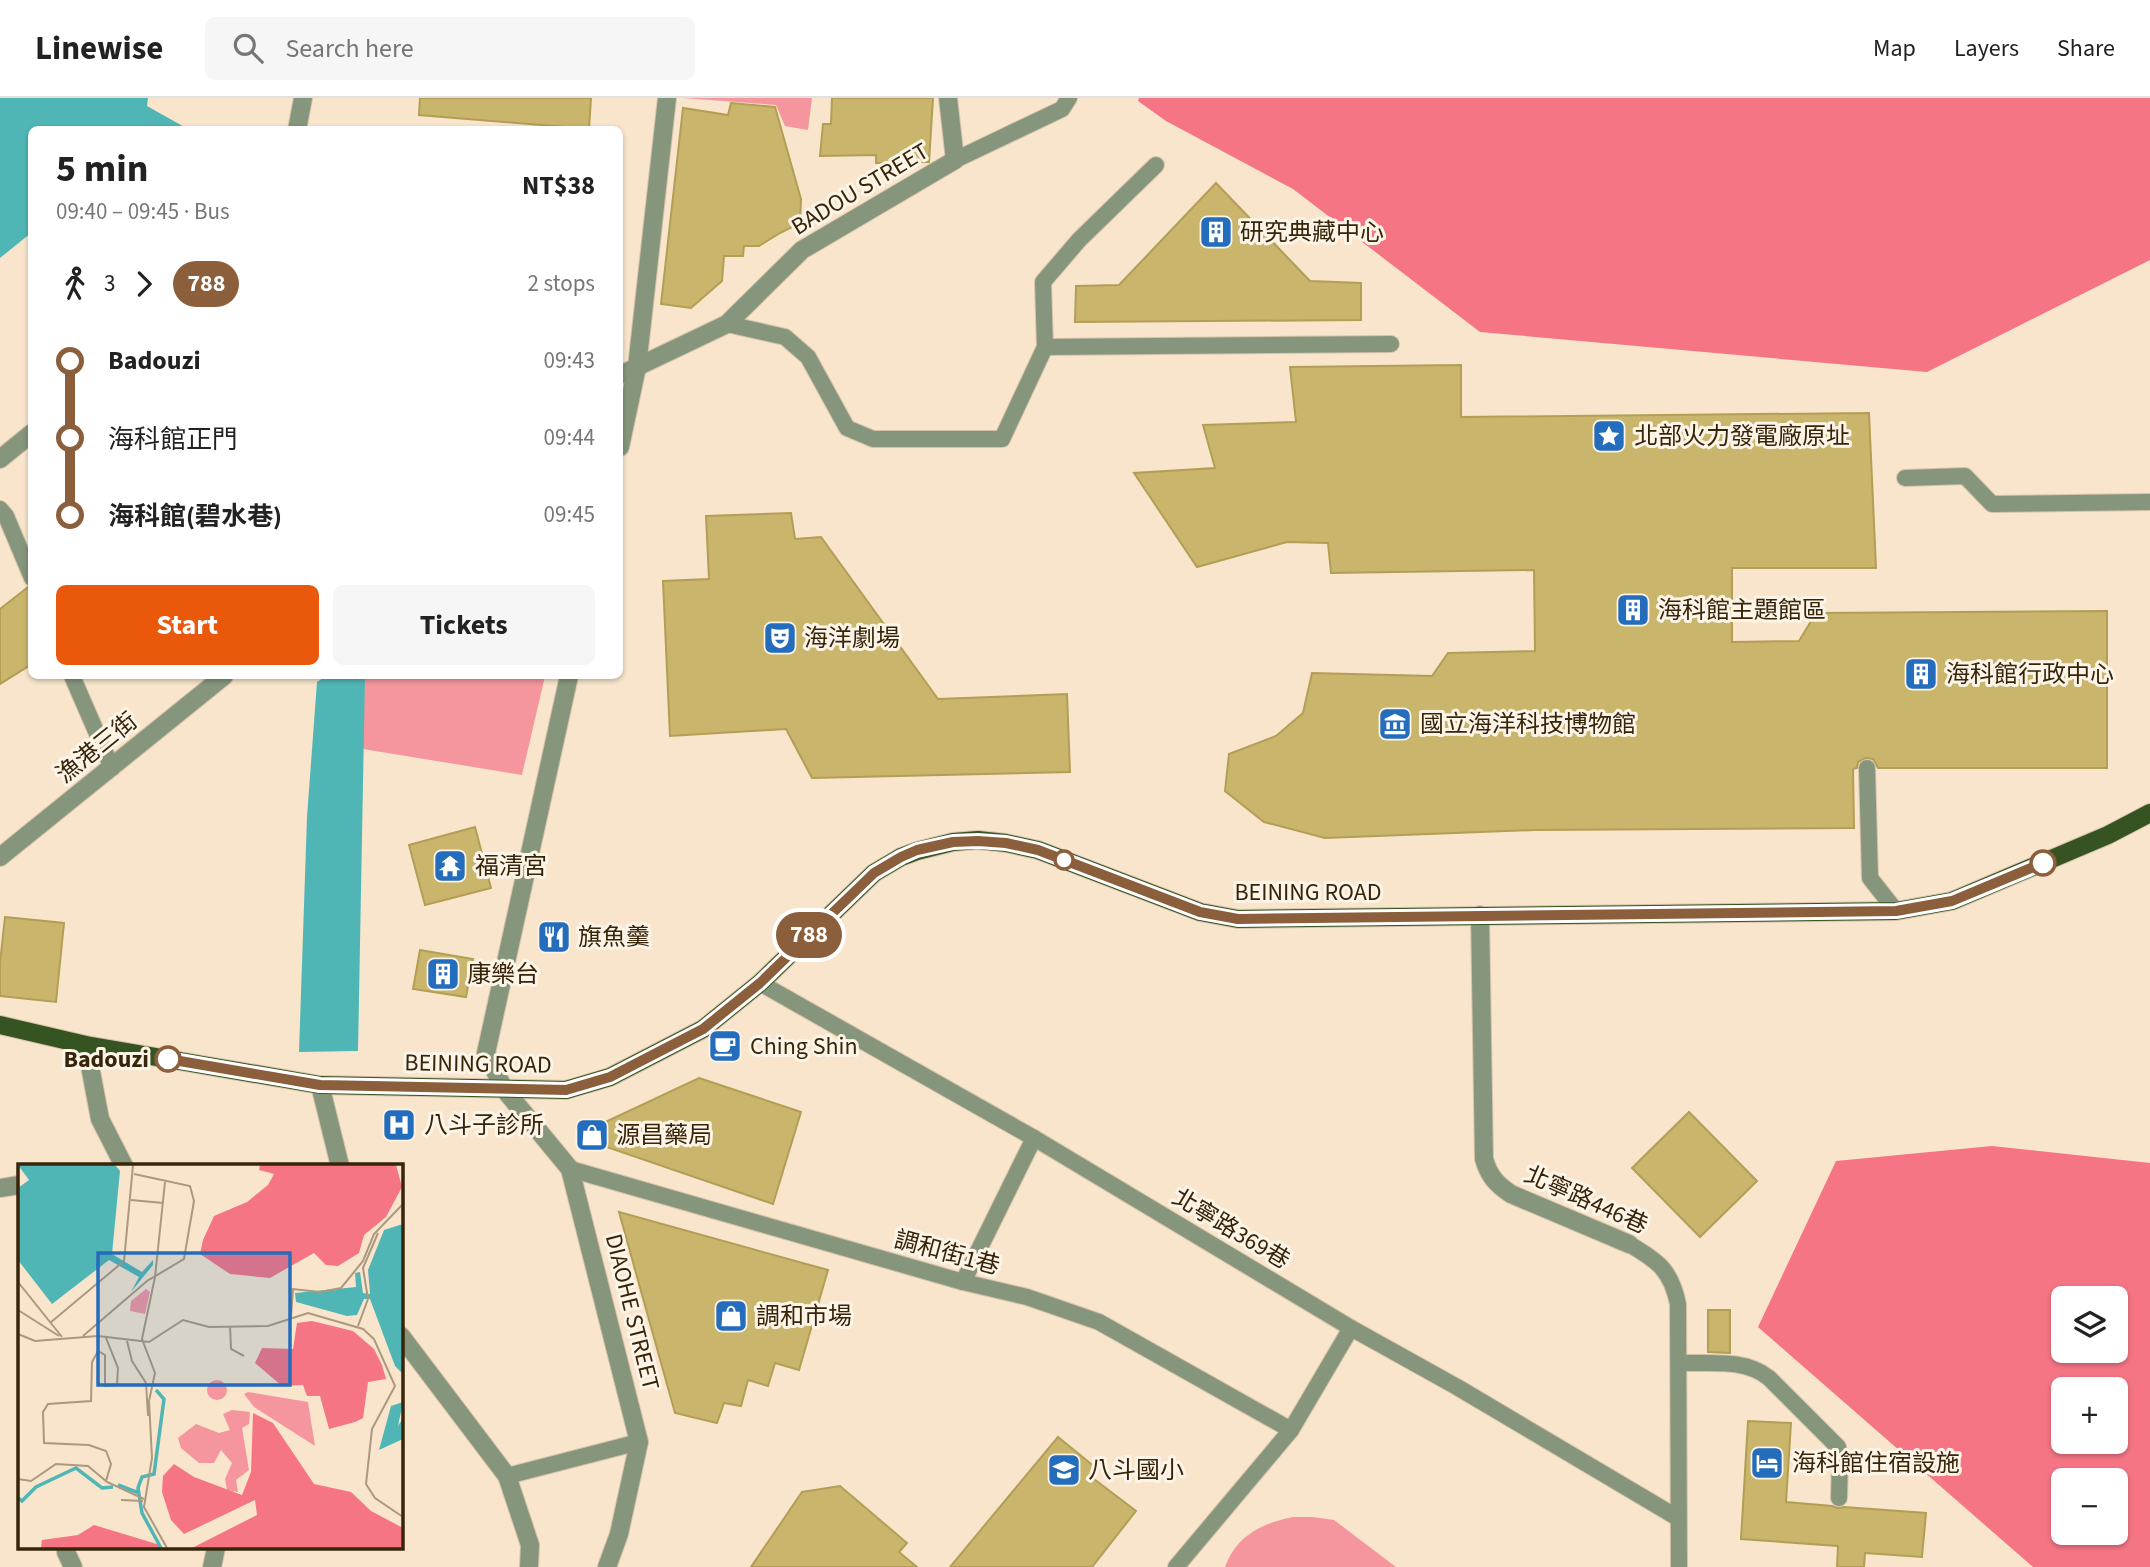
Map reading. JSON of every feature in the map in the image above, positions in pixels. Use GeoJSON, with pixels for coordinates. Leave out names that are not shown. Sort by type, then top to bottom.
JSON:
{"type":"FeatureCollection","features":[{"type":"Feature","properties":{"kind":"main road","name":"BEINING ROAD"},"geometry":{"type":"LineString","coordinates":[[0,1025],[86,1045],[320,1085],[566,1090],[610,1077],[703,1029],[760,983],[874,873],[917,850],[953,842],[1006,843],[1038,850],[1200,912],[1238,919],[1896,911],[1952,901],[2108,835],[2150,813]]}},
{"type":"Feature","properties":{"kind":"street"},"geometry":{"type":"LineString","coordinates":[[298,126],[303,98]]}},
{"type":"Feature","properties":{"kind":"street"},"geometry":{"type":"LineString","coordinates":[[623,433],[637,367],[667,98]]}},
{"type":"Feature","properties":{"kind":"street","name":"BADOU STREET"},"geometry":{"type":"LineString","coordinates":[[637,367],[727,324],[802,250],[955,160],[948,98]]}},
{"type":"Feature","properties":{"kind":"street"},"geometry":{"type":"LineString","coordinates":[[623,374],[637,367]]}},
{"type":"Feature","properties":{"kind":"street"},"geometry":{"type":"LineString","coordinates":[[0,459],[28,436]]}},
{"type":"Feature","properties":{"kind":"street","name":"漁港三街"},"geometry":{"type":"LineString","coordinates":[[0,857],[220,679]]}},
{"type":"Feature","properties":{"kind":"street"},"geometry":{"type":"LineString","coordinates":[[504,1089],[486,1053],[568,679]]}},
{"type":"Feature","properties":{"kind":"street","name":"北寧路446巷"},"geometry":{"type":"LineString","coordinates":[[1480,915],[1483,1159],[1488,1174],[1511,1194],[1629,1244]]}},
{"type":"Feature","properties":{"kind":"street"},"geometry":{"type":"LineString","coordinates":[[86,1045],[100,1119],[123,1164]]}},
{"type":"Feature","properties":{"kind":"street"},"geometry":{"type":"LineString","coordinates":[[320,1085],[340,1164]]}},
{"type":"Feature","properties":{"kind":"street","name":"DIAOHE STREET"},"geometry":{"type":"LineString","coordinates":[[504,1089],[570,1169],[639,1442],[619,1534],[607,1567]]}},
{"type":"Feature","properties":{"kind":"street"},"geometry":{"type":"LineString","coordinates":[[0,1188],[18,1185]]}},
{"type":"Feature","properties":{"kind":"street"},"geometry":{"type":"LineString","coordinates":[[402,1337],[508,1476],[530,1545],[529,1567]]}},
{"type":"Feature","properties":{"kind":"street"},"geometry":{"type":"LineString","coordinates":[[66,1550],[73,1567]]}},
{"type":"Feature","properties":{"kind":"lane"},"geometry":{"type":"LineString","coordinates":[[955,160],[1062,109],[1069,98]]}},
{"type":"Feature","properties":{"kind":"lane"},"geometry":{"type":"LineString","coordinates":[[727,324],[785,337],[808,357],[847,428],[873,439],[1002,439],[1045,347],[1043,282],[1079,240],[1156,165]]}},
{"type":"Feature","properties":{"kind":"lane"},"geometry":{"type":"LineString","coordinates":[[1045,347],[1391,344]]}},
{"type":"Feature","properties":{"kind":"lane"},"geometry":{"type":"LineString","coordinates":[[1905,478],[1965,476],[1992,504],[2150,502]]}},
{"type":"Feature","properties":{"kind":"lane"},"geometry":{"type":"LineString","coordinates":[[0,509],[6,516],[28,568]]}},
{"type":"Feature","properties":{"kind":"lane"},"geometry":{"type":"LineString","coordinates":[[73,679],[112,768]]}},
{"type":"Feature","properties":{"kind":"lane"},"geometry":{"type":"LineString","coordinates":[[1867,768],[1870,878],[1896,911]]}},
{"type":"Feature","properties":{"kind":"lane","name":"北寧路369巷"},"geometry":{"type":"LineString","coordinates":[[760,983],[1034,1138],[1351,1328],[1457,1387],[1678,1518]]}},
{"type":"Feature","properties":{"kind":"lane"},"geometry":{"type":"LineString","coordinates":[[963,1282],[1034,1138]]}},
{"type":"Feature","properties":{"kind":"lane","name":"調和街1巷"},"geometry":{"type":"LineString","coordinates":[[570,1169],[963,1282],[1027,1297],[1099,1322],[1291,1430]]}},
{"type":"Feature","properties":{"kind":"lane","name":"北寧路446巷"},"geometry":{"type":"LineString","coordinates":[[1629,1244],[1664,1268],[1674,1284],[1678,1304],[1679,1567]]}},
{"type":"Feature","properties":{"kind":"lane"},"geometry":{"type":"LineString","coordinates":[[1176,1567],[1291,1430],[1351,1328]]}},
{"type":"Feature","properties":{"kind":"lane"},"geometry":{"type":"LineString","coordinates":[[1679,1363],[1745,1365],[1769,1378],[1838,1447],[1839,1498]]}},
{"type":"Feature","properties":{"kind":"lane"},"geometry":{"type":"LineString","coordinates":[[508,1476],[639,1442]]}},
{"type":"Feature","properties":{"kind":"shaded area"},"geometry":{"type":"Polygon","coordinates":[[[683,98],[812,98],[808,130],[785,126],[776,105],[683,98]]]}},
{"type":"Feature","properties":{"kind":"shaded area"},"geometry":{"type":"Polygon","coordinates":[[[1139,98],[2150,98],[2150,260],[1927,372],[1480,332],[1293,189],[1166,121],[1138,101],[1139,98]]]}},
{"type":"Feature","properties":{"kind":"shaded area"},"geometry":{"type":"Polygon","coordinates":[[[359,679],[544,679],[522,775],[351,747],[359,679]]]}},
{"type":"Feature","properties":{"kind":"shaded area"},"geometry":{"type":"Polygon","coordinates":[[[1992,1146],[2150,1163],[2150,1567],[2033,1567],[1758,1327],[1836,1161],[1992,1146]]]}},
{"type":"Feature","properties":{"kind":"shaded area"},"geometry":{"type":"Polygon","coordinates":[[[1293,1517],[1334,1520],[1396,1567],[1225,1567],[1243,1539],[1261,1527],[1293,1517]]]}},
{"type":"Feature","properties":{"kind":"water"},"geometry":{"type":"Polygon","coordinates":[[[0,98],[148,98],[147,106],[183,126],[28,126],[28,235],[0,258],[0,98]]]}},
{"type":"Feature","properties":{"kind":"water"},"geometry":{"type":"Polygon","coordinates":[[[322,679],[365,679],[358,1051],[299,1052],[307,817],[317,682],[322,679]]]}},
{"type":"Feature","properties":{"kind":"building"},"geometry":{"type":"Polygon","coordinates":[[[420,98],[591,98],[589,126],[553,126],[419,115],[420,98]]]}},
{"type":"Feature","properties":{"kind":"building"},"geometry":{"type":"Polygon","coordinates":[[[832,98],[933,98],[929,162],[876,163],[876,155],[820,156],[823,124],[831,124],[832,98]]]}},
{"type":"Feature","properties":{"kind":"building"},"geometry":{"type":"Polygon","coordinates":[[[731,103],[775,107],[801,199],[800,223],[759,246],[744,246],[743,256],[724,256],[722,281],[691,308],[661,304],[683,108],[728,115],[731,103]]]}},
{"type":"Feature","properties":{"kind":"building","name":"研究典藏中心"},"geometry":{"type":"Polygon","coordinates":[[[1216,183],[1310,281],[1361,283],[1361,320],[1075,322],[1076,286],[1119,285],[1216,183]]]}},
{"type":"Feature","properties":{"kind":"building","name":"海科館主題館區"},"geometry":{"type":"Polygon","coordinates":[[[1461,365],[1461,417],[1869,413],[1876,568],[1732,568],[1732,642],[1799,641],[1816,613],[2107,611],[2107,768],[1878,768],[1873,759],[1866,758],[1858,762],[1857,768],[1853,769],[1854,828],[1534,830],[1325,838],[1264,822],[1225,791],[1229,754],[1276,736],[1303,713],[1312,673],[1432,676],[1448,653],[1535,651],[1534,570],[1331,573],[1328,543],[1287,542],[1197,567],[1134,473],[1215,468],[1203,425],[1296,422],[1290,367],[1461,365]]]}},
{"type":"Feature","properties":{"kind":"building","name":"海洋劇場"},"geometry":{"type":"Polygon","coordinates":[[[791,513],[795,539],[821,537],[938,699],[1067,694],[1070,772],[812,778],[786,729],[670,736],[663,581],[709,579],[706,516],[791,513]]]}},
{"type":"Feature","properties":{"kind":"building"},"geometry":{"type":"Polygon","coordinates":[[[28,587],[28,666],[0,684],[0,609],[28,587]]]}},
{"type":"Feature","properties":{"kind":"building","name":"福清宮"},"geometry":{"type":"Polygon","coordinates":[[[475,827],[491,888],[425,905],[409,845],[475,827]]]}},
{"type":"Feature","properties":{"kind":"building"},"geometry":{"type":"Polygon","coordinates":[[[5,917],[64,923],[56,1002],[0,996],[5,917]]]}},
{"type":"Feature","properties":{"kind":"building","name":"康樂台"},"geometry":{"type":"Polygon","coordinates":[[[420,950],[473,959],[466,997],[413,989],[420,950]]]}},
{"type":"Feature","properties":{"kind":"building"},"geometry":{"type":"Polygon","coordinates":[[[699,1078],[801,1112],[773,1204],[592,1142],[599,1125],[699,1078]]]}},
{"type":"Feature","properties":{"kind":"building"},"geometry":{"type":"Polygon","coordinates":[[[1689,1112],[1757,1181],[1700,1237],[1632,1168],[1689,1112]]]}},
{"type":"Feature","properties":{"kind":"building","name":"調和市場"},"geometry":{"type":"Polygon","coordinates":[[[619,1212],[828,1270],[799,1370],[775,1363],[768,1386],[748,1380],[741,1406],[724,1403],[717,1423],[675,1413],[619,1212]]]}},
{"type":"Feature","properties":{"kind":"building"},"geometry":{"type":"Polygon","coordinates":[[[1708,1310],[1730,1310],[1730,1353],[1708,1352],[1708,1310]]]}},
{"type":"Feature","properties":{"kind":"building","name":"海科館住宿設施"},"geometry":{"type":"Polygon","coordinates":[[[1748,1421],[1791,1423],[1786,1502],[1926,1513],[1922,1557],[1865,1553],[1864,1567],[1837,1567],[1838,1546],[1741,1539],[1748,1421]]]}},
{"type":"Feature","properties":{"kind":"building"},"geometry":{"type":"Polygon","coordinates":[[[1058,1437],[1096,1468],[1090,1476],[1136,1511],[1092,1567],[950,1567],[1058,1437]]]}},
{"type":"Feature","properties":{"kind":"building"},"geometry":{"type":"Polygon","coordinates":[[[840,1486],[907,1543],[899,1552],[917,1567],[751,1567],[802,1492],[840,1486]]]}},
{"type":"Feature","properties":{"kind":"bus line","name":"788"},"geometry":{"type":"LineString","coordinates":[[168,1059],[320,1085],[566,1090],[610,1077],[703,1029],[760,983],[874,873],[917,850],[953,842],[1006,843],[1038,850],[1200,912],[1238,919],[1896,911],[1952,901],[2043,863]]}},
{"type":"Feature","properties":{"kind":"place","name":"研究典藏中心"},"geometry":{"type":"Point","coordinates":[1216,232]}},
{"type":"Feature","properties":{"kind":"place","name":"北部火力發電廠原址"},"geometry":{"type":"Point","coordinates":[1609,436]}},
{"type":"Feature","properties":{"kind":"place","name":"海科館主題館區"},"geometry":{"type":"Point","coordinates":[1633,610]}},
{"type":"Feature","properties":{"kind":"place","name":"海洋劇場"},"geometry":{"type":"Point","coordinates":[780,638]}},
{"type":"Feature","properties":{"kind":"place","name":"海科館行政中心"},"geometry":{"type":"Point","coordinates":[1921,674]}},
{"type":"Feature","properties":{"kind":"place","name":"國立海洋科技博物館"},"geometry":{"type":"Point","coordinates":[1395,724]}},
{"type":"Feature","properties":{"kind":"place","name":"福清宮"},"geometry":{"type":"Point","coordinates":[450,866]}},
{"type":"Feature","properties":{"kind":"place","name":"旗魚羹"},"geometry":{"type":"Point","coordinates":[554,937]}},
{"type":"Feature","properties":{"kind":"place","name":"康樂台"},"geometry":{"type":"Point","coordinates":[443,974]}},
{"type":"Feature","properties":{"kind":"place","name":"Ching Shin"},"geometry":{"type":"Point","coordinates":[725,1046]}},
{"type":"Feature","properties":{"kind":"place","name":"Badouzi"},"geometry":{"type":"Point","coordinates":[168,1059]}},
{"type":"Feature","properties":{"kind":"place","name":"八斗子診所"},"geometry":{"type":"Point","coordinates":[399,1125]}},
{"type":"Feature","properties":{"kind":"place","name":"源昌藥局"},"geometry":{"type":"Point","coordinates":[592,1135]}},
{"type":"Feature","properties":{"kind":"place","name":"調和市場"},"geometry":{"type":"Point","coordinates":[731,1316]}},
{"type":"Feature","properties":{"kind":"place","name":"海科館住宿設施"},"geometry":{"type":"Point","coordinates":[1767,1463]}},
{"type":"Feature","properties":{"kind":"place","name":"八斗國小"},"geometry":{"type":"Point","coordinates":[1064,1470]}}]}
